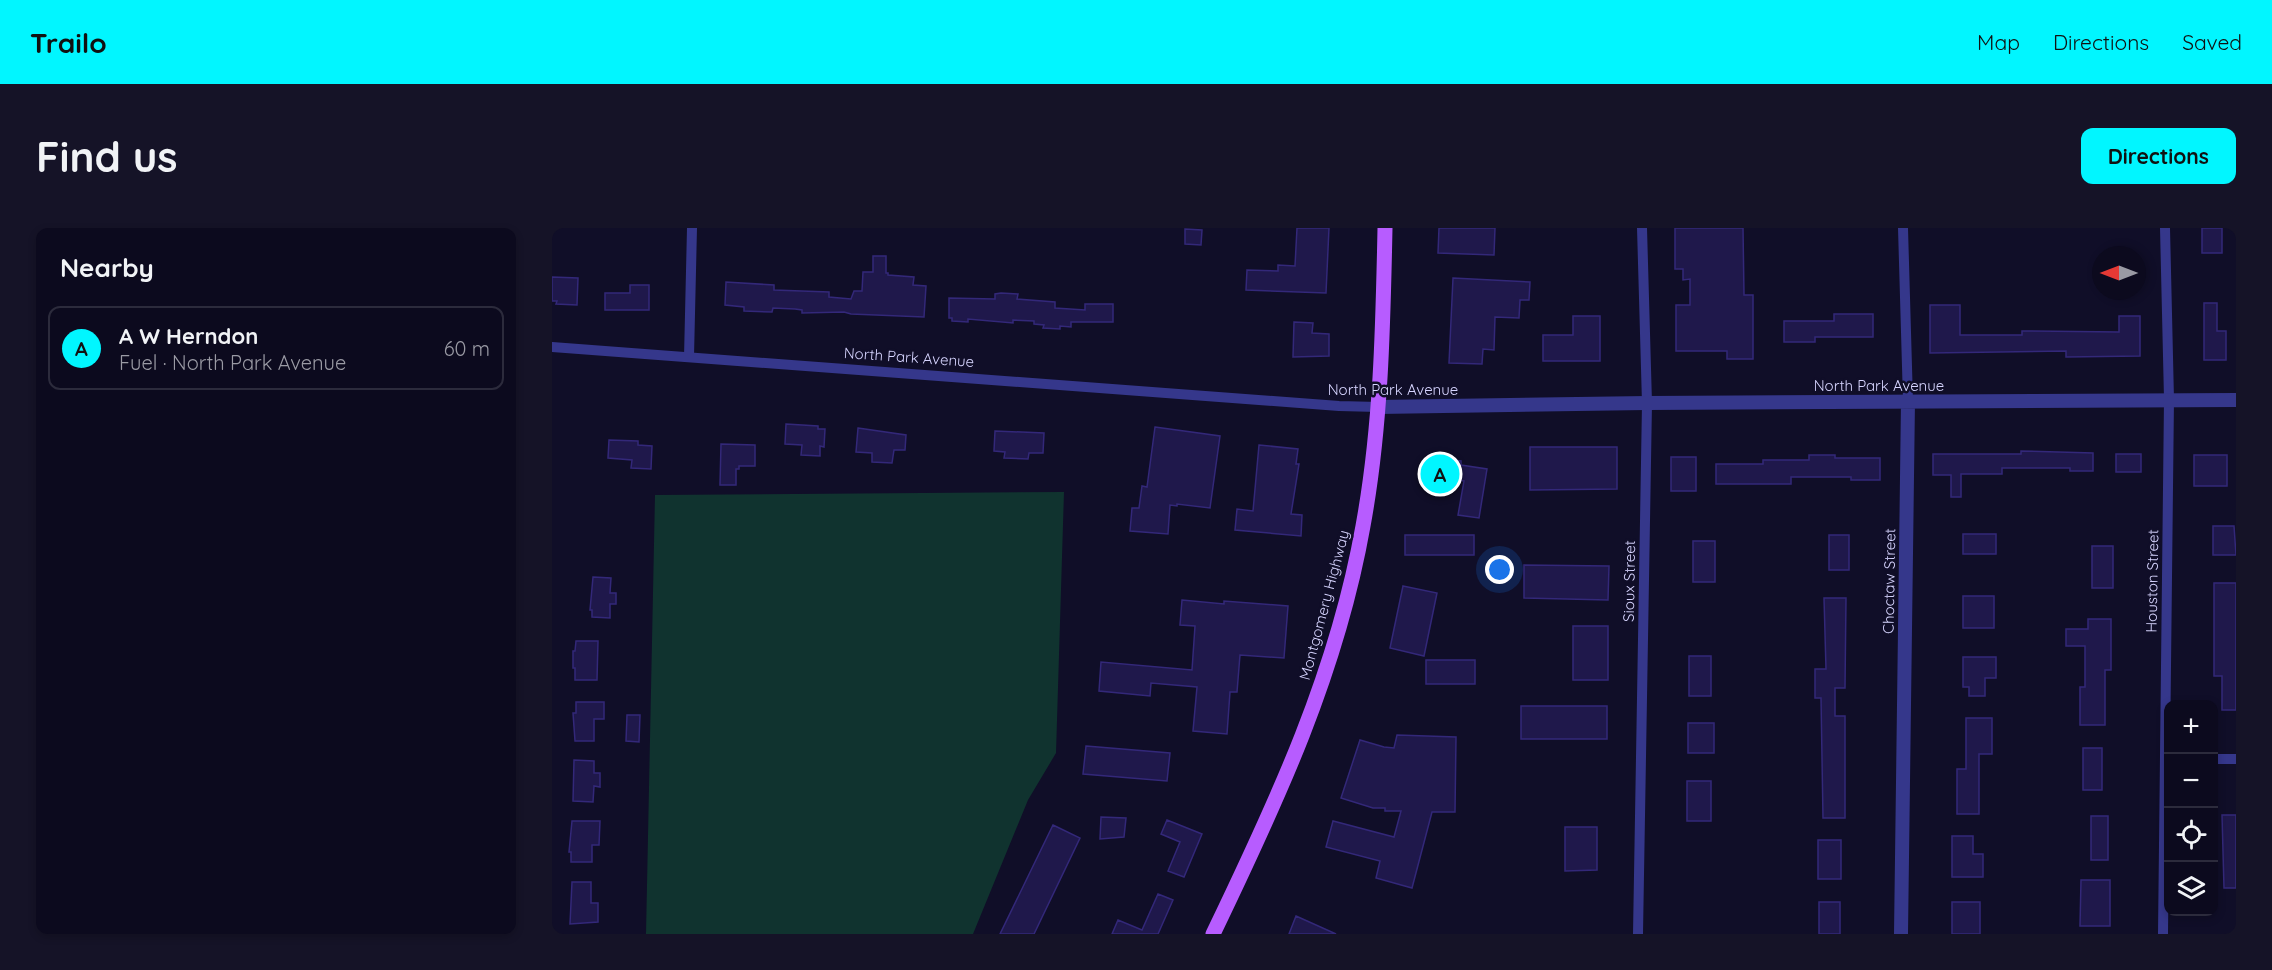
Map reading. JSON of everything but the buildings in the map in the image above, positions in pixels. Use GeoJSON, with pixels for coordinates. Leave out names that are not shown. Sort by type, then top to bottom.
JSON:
{"type":"FeatureCollection","features":[{"type":"Feature","properties":{"kind":"main road","name":"Montgomery Highway"},"geometry":{"type":"LineString","coordinates":[[1213,934],[1283,784],[1323,684],[1349,592],[1363,526],[1378,407],[1385,228]]}},
{"type":"Feature","properties":{"kind":"street"},"geometry":{"type":"LineString","coordinates":[[689,357],[692,228]]}},
{"type":"Feature","properties":{"kind":"street","name":"Sioux Street"},"geometry":{"type":"LineString","coordinates":[[1638,934],[1647,403],[1642,228]]}},
{"type":"Feature","properties":{"kind":"street","name":"Choctaw Street"},"geometry":{"type":"LineString","coordinates":[[1901,934],[1908,401],[1903,228]]}},
{"type":"Feature","properties":{"kind":"street","name":"Houston Street"},"geometry":{"type":"LineString","coordinates":[[2165,228],[2169,399],[2167,754]]}},
{"type":"Feature","properties":{"kind":"street","name":"North Park Avenue"},"geometry":{"type":"LineString","coordinates":[[552,346],[1340,406],[2236,400]]}},
{"type":"Feature","properties":{"kind":"street"},"geometry":{"type":"LineString","coordinates":[[2218,759],[2236,759]]}},
{"type":"Feature","properties":{"kind":"street","name":"Houston Street"},"geometry":{"type":"LineString","coordinates":[[2163,934],[2166,808]]}},
{"type":"Feature","properties":{"kind":"green space"},"geometry":{"type":"Polygon","coordinates":[[[1064,492],[1056,753],[1028,800],[973,934],[646,934],[655,495],[1064,492]]]}},
{"type":"Feature","properties":{"kind":"place","name":"A W Herndon"},"geometry":{"type":"Point","coordinates":[1440,474]}}]}
